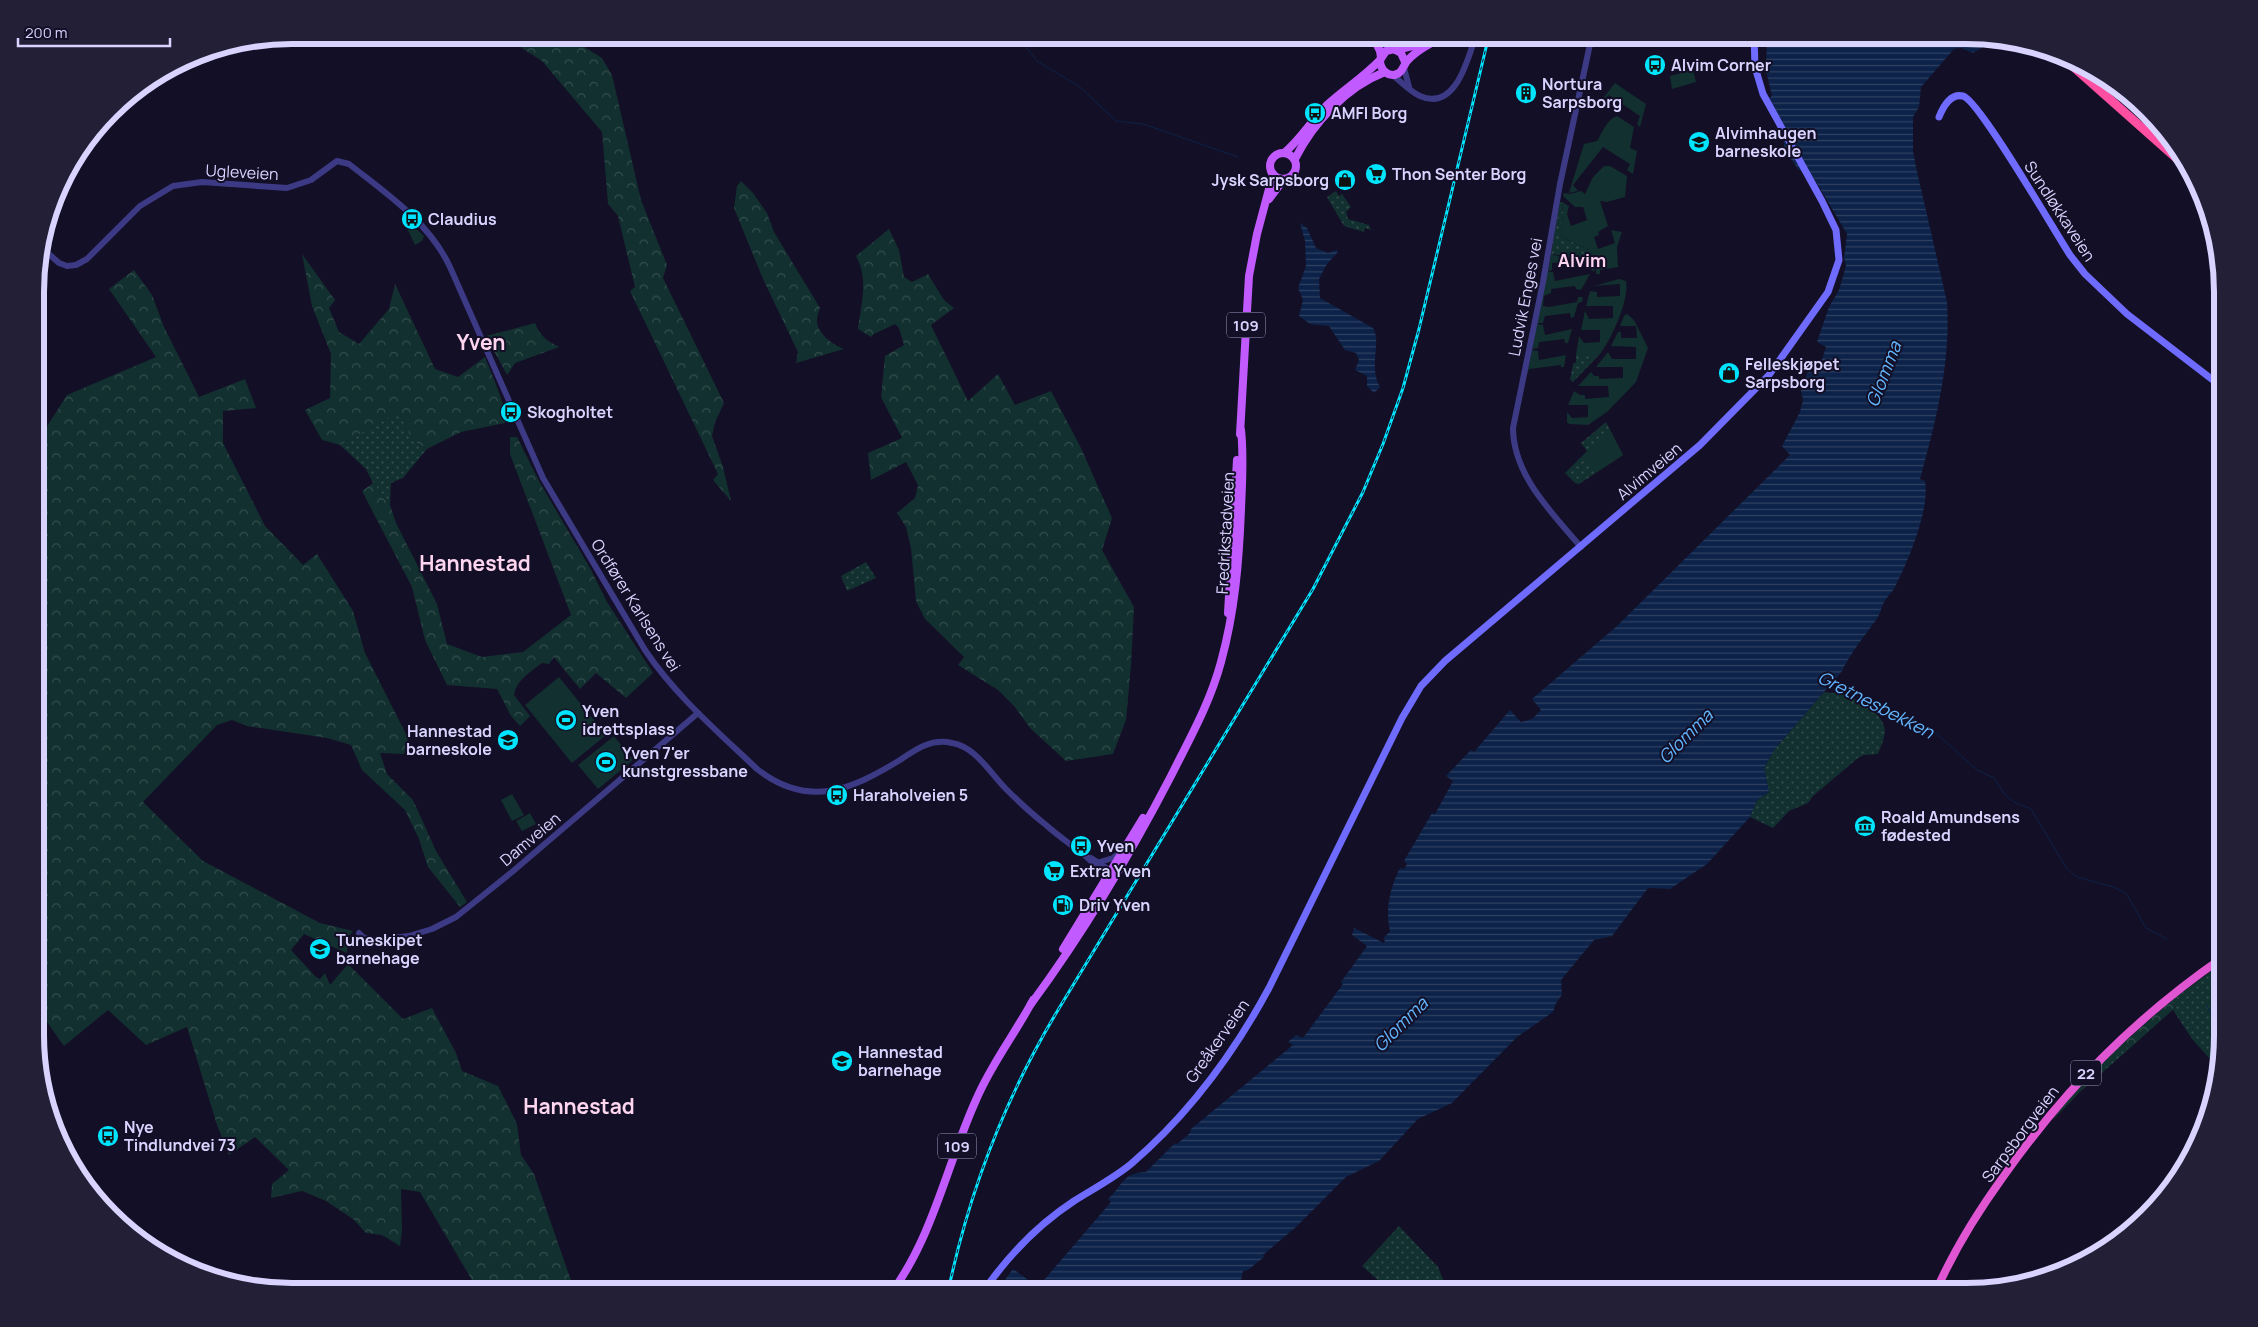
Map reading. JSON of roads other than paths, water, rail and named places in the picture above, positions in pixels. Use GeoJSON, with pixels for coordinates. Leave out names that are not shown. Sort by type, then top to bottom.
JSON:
{"type":"FeatureCollection","features":[{"type":"Feature","properties":{"kind":"highway"},"geometry":{"type":"LineString","coordinates":[[2076,69],[2173,155]]}},
{"type":"Feature","properties":{"kind":"highway","name":"Sarpsborgveien"},"geometry":{"type":"LineString","coordinates":[[1940,1283],[1962,1239],[1984,1205],[2036,1130],[2062,1099],[2095,1063],[2139,1022],[2172,994],[2214,964]]}},
{"type":"Feature","properties":{"kind":"main road"},"geometry":{"type":"LineString","coordinates":[[1375,44],[1381,67],[1388,73]]}},
{"type":"Feature","properties":{"kind":"main road"},"geometry":{"type":"LineString","coordinates":[[1390,44],[1404,55],[1404,65]]}},
{"type":"Feature","properties":{"kind":"main road","name":"109"},"geometry":{"type":"LineString","coordinates":[[1273,174],[1270,167],[1272,160],[1294,145],[1315,118],[1386,51],[1421,44]]}},
{"type":"Feature","properties":{"kind":"main road","name":"109"},"geometry":{"type":"LineString","coordinates":[[1284,179],[1290,178],[1296,172],[1295,159],[1312,131],[1334,107],[1366,80],[1388,73],[1398,73],[1404,65],[1429,44]]}},
{"type":"Feature","properties":{"kind":"main road","name":"Alvimveien"},"geometry":{"type":"LineString","coordinates":[[1391,742],[1412,700],[1430,675],[1700,445],[1770,375],[1824,299],[1838,266],[1838,239],[1830,215],[1757,81],[1754,44]]}},
{"type":"Feature","properties":{"kind":"main road","name":"Sundløkkaveien"},"geometry":{"type":"LineString","coordinates":[[1939,117],[1944,105],[1954,97],[1961,96],[1970,100],[1988,123],[2070,255],[2085,274],[2147,330],[2214,381]]}},
{"type":"Feature","properties":{"kind":"main road"},"geometry":{"type":"LineString","coordinates":[[1284,153],[1295,159]]}},
{"type":"Feature","properties":{"kind":"main road"},"geometry":{"type":"LineString","coordinates":[[1273,174],[1284,179]]}},
{"type":"Feature","properties":{"kind":"main road","name":"Fredrikstadveien"},"geometry":{"type":"LineString","coordinates":[[898,1283],[918,1250],[935,1213],[962,1132],[977,1097],[1031,1004],[1079,934],[1112,873],[1171,776],[1204,710],[1222,661],[1235,599],[1240,555],[1243,444],[1241,430],[1249,276],[1257,234],[1273,174]]}},
{"type":"Feature","properties":{"kind":"main road","name":"Fredrikstadveien"},"geometry":{"type":"LineString","coordinates":[[1266,202],[1284,179]]}},
{"type":"Feature","properties":{"kind":"main road","name":"Greåkerveien"},"geometry":{"type":"LineString","coordinates":[[990,1283],[1012,1256],[1048,1220],[1132,1162],[1175,1119],[1216,1071],[1253,1017],[1269,988],[1391,742]]}},
{"type":"Feature","properties":{"kind":"main road","name":"Fredrikstadveien"},"geometry":{"type":"LineString","coordinates":[[1112,873],[1122,851],[1171,776]]}},
{"type":"Feature","properties":{"kind":"street"},"geometry":{"type":"LineString","coordinates":[[1388,73],[1422,97],[1430,98],[1444,94],[1451,90],[1462,76],[1473,44]]}},
{"type":"Feature","properties":{"kind":"street","name":"Ludvik Enges vei"},"geometry":{"type":"LineString","coordinates":[[1581,547],[1549,512],[1518,460],[1514,447],[1514,428],[1544,277],[1560,184],[1590,44]]}},
{"type":"Feature","properties":{"kind":"street"},"geometry":{"type":"LineString","coordinates":[[1404,65],[1410,88]]}},
{"type":"Feature","properties":{"kind":"street","name":"Ugleveien"},"geometry":{"type":"LineString","coordinates":[[47,253],[59,263],[67,266],[76,265],[91,254],[140,206],[174,186],[202,182],[287,188],[311,180],[337,161],[349,164],[396,202],[418,221],[438,244]]}},
{"type":"Feature","properties":{"kind":"street","name":"Ordfører Karlsens vei"},"geometry":{"type":"LineString","coordinates":[[438,244],[450,267],[539,470],[654,663],[698,713],[766,777],[785,786],[816,792],[828,792],[858,784],[928,744],[940,742],[958,744],[972,752],[1008,791],[1046,826],[1112,873]]}},
{"type":"Feature","properties":{"kind":"street","name":"Damveien"},"geometry":{"type":"LineString","coordinates":[[360,933],[364,938],[374,940],[403,937],[432,929],[456,917],[517,868],[698,713]]}},
{"type":"Feature","properties":{"kind":"street"},"geometry":{"type":"LineString","coordinates":[[1100,862],[1113,858],[1122,851]]}},
{"type":"Feature","properties":{"kind":"street","name":"Ordfører Karlsens vei"},"geometry":{"type":"LineString","coordinates":[[1083,854],[1100,862],[1112,873]]}},
{"type":"Feature","properties":{"kind":"water","name":"Glomma"},"geometry":{"type":"Polygon","coordinates":[[[1767,44],[1987,45],[1973,53],[1961,48],[1954,49],[1921,87],[1919,107],[1913,117],[1913,151],[1947,302],[1947,347],[1937,413],[1920,479],[1925,481],[1926,493],[1921,520],[1912,550],[1895,587],[1884,602],[1877,618],[1842,671],[1774,750],[1764,768],[1769,792],[1757,800],[1750,817],[1707,864],[1670,889],[1648,888],[1612,936],[1594,940],[1561,980],[1562,995],[1556,1003],[1553,1012],[1517,1037],[1452,1103],[1418,1119],[1379,1161],[1346,1177],[1296,1227],[1263,1255],[1264,1257],[1248,1270],[1243,1271],[1240,1283],[1041,1283],[1111,1202],[1108,1199],[1123,1181],[1132,1175],[1146,1172],[1175,1143],[1177,1144],[1190,1133],[1191,1129],[1293,1045],[1288,1042],[1296,1035],[1303,1038],[1343,984],[1341,982],[1367,946],[1352,935],[1354,928],[1384,943],[1385,940],[1383,939],[1390,931],[1388,907],[1394,883],[1400,868],[1404,869],[1407,864],[1404,861],[1432,813],[1435,814],[1453,781],[1446,776],[1471,750],[1474,752],[1510,710],[1521,722],[1532,719],[1541,710],[1532,699],[1617,626],[1790,455],[1782,446],[1800,412],[1803,400],[1801,391],[1808,371],[1817,375],[1826,347],[1817,342],[1829,307],[1839,290],[1846,266],[1844,258],[1847,234],[1815,180],[1798,169],[1784,149],[1784,125],[1769,98],[1772,96],[1766,70],[1767,44]]]}},
{"type":"Feature","properties":{"kind":"water"},"geometry":{"type":"Polygon","coordinates":[[[1300,223],[1307,228],[1316,248],[1328,253],[1337,250],[1338,252],[1327,264],[1319,279],[1320,298],[1373,328],[1376,340],[1375,371],[1380,387],[1374,393],[1367,386],[1367,376],[1355,370],[1359,360],[1356,353],[1345,350],[1329,326],[1310,324],[1299,316],[1303,300],[1298,288],[1306,266],[1305,241],[1300,223]]]}},
{"type":"Feature","properties":{"kind":"water"},"geometry":{"type":"Polygon","coordinates":[[[1013,1269],[1032,1283],[1003,1283],[1013,1269]]]}},
{"type":"Feature","properties":{"kind":"waterway"},"geometry":{"type":"LineString","coordinates":[[1024,44],[1037,61],[1080,87],[1116,121],[1143,124],[1238,157]]}},
{"type":"Feature","properties":{"kind":"waterway","name":"Gretnesbekken"},"geometry":{"type":"LineString","coordinates":[[1831,683],[1918,727],[1936,733],[1977,770],[1994,778],[2006,796],[2014,802],[2031,809],[2067,869],[2077,877],[2113,887],[2126,893],[2146,928],[2167,939]]}},
{"type":"Feature","properties":{"kind":"waterway","name":"Gretnesbekken"},"geometry":{"type":"LineString","coordinates":[[2207,1006],[2214,1020]]}},
{"type":"Feature","properties":{"kind":"railway"},"geometry":{"type":"LineString","coordinates":[[950,1283],[978,1182],[1005,1111],[1021,1077],[1058,1010],[1313,589],[1363,492],[1403,388],[1419,329],[1487,44]]}},
{"type":"Feature","properties":{"kind":"place","name":"Alvim Corner"},"geometry":{"type":"Point","coordinates":[1655,65]}},
{"type":"Feature","properties":{"kind":"place","name":"Nortura Sarpsborg"},"geometry":{"type":"Point","coordinates":[1526,93]}},
{"type":"Feature","properties":{"kind":"place","name":"AMFI Borg"},"geometry":{"type":"Point","coordinates":[1315,113]}},
{"type":"Feature","properties":{"kind":"place","name":"Alvimhaugen barneskole"},"geometry":{"type":"Point","coordinates":[1699,142]}},
{"type":"Feature","properties":{"kind":"place","name":"Thon Senter Borg"},"geometry":{"type":"Point","coordinates":[1376,174]}},
{"type":"Feature","properties":{"kind":"place","name":"Jysk Sarpsborg"},"geometry":{"type":"Point","coordinates":[1345,180]}},
{"type":"Feature","properties":{"kind":"place","name":"Claudius"},"geometry":{"type":"Point","coordinates":[412,219]}},
{"type":"Feature","properties":{"kind":"place","name":"Felleskjøpet Sarpsborg"},"geometry":{"type":"Point","coordinates":[1729,373]}},
{"type":"Feature","properties":{"kind":"place","name":"Skogholtet"},"geometry":{"type":"Point","coordinates":[511,412]}},
{"type":"Feature","properties":{"kind":"place","name":"Yven idrettsplass"},"geometry":{"type":"Point","coordinates":[566,720]}},
{"type":"Feature","properties":{"kind":"place","name":"Hannestad barneskole"},"geometry":{"type":"Point","coordinates":[508,740]}},
{"type":"Feature","properties":{"kind":"place","name":"Yven 7'er kunstgressbane"},"geometry":{"type":"Point","coordinates":[606,762]}},
{"type":"Feature","properties":{"kind":"place","name":"Haraholveien 5"},"geometry":{"type":"Point","coordinates":[837,795]}},
{"type":"Feature","properties":{"kind":"place","name":"Roald Amundsens fødested"},"geometry":{"type":"Point","coordinates":[1865,826]}},
{"type":"Feature","properties":{"kind":"place","name":"Yven"},"geometry":{"type":"Point","coordinates":[1081,846]}},
{"type":"Feature","properties":{"kind":"place","name":"Extra Yven"},"geometry":{"type":"Point","coordinates":[1054,871]}},
{"type":"Feature","properties":{"kind":"place","name":"Driv Yven"},"geometry":{"type":"Point","coordinates":[1063,905]}},
{"type":"Feature","properties":{"kind":"place","name":"Tuneskipet barnehage"},"geometry":{"type":"Point","coordinates":[320,949]}},
{"type":"Feature","properties":{"kind":"place","name":"Hannestad barnehage"},"geometry":{"type":"Point","coordinates":[842,1061]}},
{"type":"Feature","properties":{"kind":"place","name":"Nye Tindlundvei 73"},"geometry":{"type":"Point","coordinates":[108,1136]}},
{"type":"Feature","properties":{"kind":"district","name":"Alvim"},"geometry":{"type":"Point","coordinates":[1582,260]}},
{"type":"Feature","properties":{"kind":"district","name":"Yven"},"geometry":{"type":"Point","coordinates":[481,342]}},
{"type":"Feature","properties":{"kind":"district","name":"Hannestad"},"geometry":{"type":"Point","coordinates":[475,563]}},
{"type":"Feature","properties":{"kind":"district","name":"Hannestad"},"geometry":{"type":"Point","coordinates":[579,1106]}}]}
